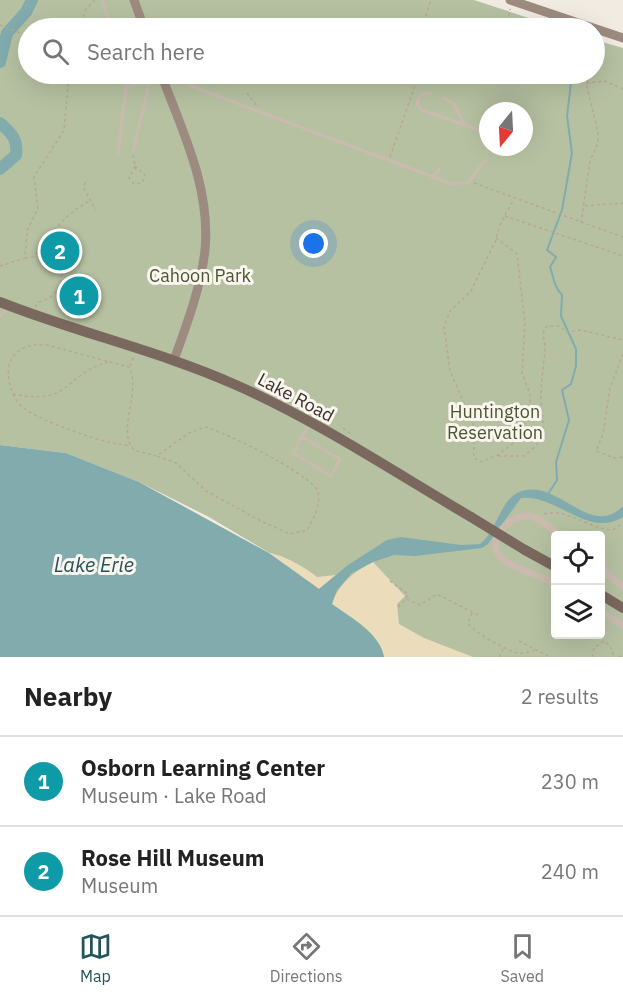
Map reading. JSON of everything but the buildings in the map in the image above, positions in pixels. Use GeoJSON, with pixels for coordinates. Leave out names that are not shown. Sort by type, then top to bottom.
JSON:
{"type":"FeatureCollection","features":[{"type":"Feature","properties":{"kind":"main road","name":"Lake Road"},"geometry":{"type":"LineString","coordinates":[[5,304],[174,360],[255,393],[310,422],[551,565]]}},
{"type":"Feature","properties":{"kind":"main road"},"geometry":{"type":"LineString","coordinates":[[605,597],[623,608]]}},
{"type":"Feature","properties":{"kind":"street"},"geometry":{"type":"LineString","coordinates":[[134,0],[140,18]]}},
{"type":"Feature","properties":{"kind":"street"},"geometry":{"type":"LineString","coordinates":[[510,4],[535,4],[571,18]]}},
{"type":"Feature","properties":{"kind":"street"},"geometry":{"type":"LineString","coordinates":[[605,31],[623,38]]}},
{"type":"Feature","properties":{"kind":"street"},"geometry":{"type":"LineString","coordinates":[[165,84],[194,162],[203,201],[206,230],[200,278],[174,360]]}},
{"type":"Feature","properties":{"kind":"street"},"geometry":{"type":"LineString","coordinates":[[551,582],[504,560],[497,553],[496,543],[509,522],[526,516],[537,518],[553,531]]}},
{"type":"Feature","properties":{"kind":"street"},"geometry":{"type":"LineString","coordinates":[[605,572],[623,587]]}},
{"type":"Feature","properties":{"kind":"street"},"geometry":{"type":"LineString","coordinates":[[605,614],[623,625]]}},
{"type":"Feature","properties":{"kind":"lane"},"geometry":{"type":"LineString","coordinates":[[102,0],[108,18]]}},
{"type":"Feature","properties":{"kind":"lane"},"geometry":{"type":"LineString","coordinates":[[118,154],[125,84]]}},
{"type":"Feature","properties":{"kind":"lane"},"geometry":{"type":"LineString","coordinates":[[126,88],[138,84]]}},
{"type":"Feature","properties":{"kind":"lane"},"geometry":{"type":"LineString","coordinates":[[133,152],[149,84]]}},
{"type":"Feature","properties":{"kind":"lane"},"geometry":{"type":"LineString","coordinates":[[190,84],[452,184],[469,182],[487,160]]}},
{"type":"Feature","properties":{"kind":"lane"},"geometry":{"type":"LineString","coordinates":[[432,94],[422,94],[417,100],[418,107],[479,130]]}},
{"type":"Feature","properties":{"kind":"lane"},"geometry":{"type":"LineString","coordinates":[[444,98],[454,104],[465,125]]}},
{"type":"Feature","properties":{"kind":"lane"},"geometry":{"type":"LineString","coordinates":[[431,177],[440,169]]}},
{"type":"Feature","properties":{"kind":"lane"},"geometry":{"type":"LineString","coordinates":[[0,316],[5,304]]}},
{"type":"Feature","properties":{"kind":"lane"},"geometry":{"type":"LineString","coordinates":[[302,437],[340,459],[330,476],[293,453],[310,422]]}},
{"type":"Feature","properties":{"kind":"path"},"geometry":{"type":"LineString","coordinates":[[426,18],[431,0]]}},
{"type":"Feature","properties":{"kind":"path"},"geometry":{"type":"LineString","coordinates":[[83,18],[86,9],[94,1]]}},
{"type":"Feature","properties":{"kind":"path"},"geometry":{"type":"LineString","coordinates":[[0,25],[18,32]]}},
{"type":"Feature","properties":{"kind":"path"},"geometry":{"type":"LineString","coordinates":[[605,81],[623,89]]}},
{"type":"Feature","properties":{"kind":"path"},"geometry":{"type":"LineString","coordinates":[[25,258],[27,231],[38,208],[34,177],[64,130],[63,117],[69,84]]}},
{"type":"Feature","properties":{"kind":"path"},"geometry":{"type":"LineString","coordinates":[[389,161],[416,84]]}},
{"type":"Feature","properties":{"kind":"path"},"geometry":{"type":"LineString","coordinates":[[580,223],[585,206],[590,161],[598,143],[598,132],[586,84]]}},
{"type":"Feature","properties":{"kind":"path"},"geometry":{"type":"LineString","coordinates":[[133,152],[136,171]]}},
{"type":"Feature","properties":{"kind":"path"},"geometry":{"type":"LineString","coordinates":[[135,166],[145,176],[142,183],[134,184],[129,178],[135,166]]}},
{"type":"Feature","properties":{"kind":"path"},"geometry":{"type":"LineString","coordinates":[[85,182],[84,189],[96,210]]}},
{"type":"Feature","properties":{"kind":"path"},"geometry":{"type":"LineString","coordinates":[[469,182],[623,237]]}},
{"type":"Feature","properties":{"kind":"path"},"geometry":{"type":"LineString","coordinates":[[496,238],[518,254],[525,323],[522,373],[530,394],[530,411],[522,432],[508,449],[480,462],[474,458],[473,423],[450,371],[444,335],[450,311],[471,291],[496,238],[498,225],[514,198]]}},
{"type":"Feature","properties":{"kind":"path"},"geometry":{"type":"LineString","coordinates":[[0,266],[33,257],[47,236],[71,211],[90,201]]}},
{"type":"Feature","properties":{"kind":"path"},"geometry":{"type":"LineString","coordinates":[[585,206],[623,202]]}},
{"type":"Feature","properties":{"kind":"path"},"geometry":{"type":"LineString","coordinates":[[505,216],[623,256]]}},
{"type":"Feature","properties":{"kind":"path"},"geometry":{"type":"LineString","coordinates":[[35,308],[39,302],[51,298],[57,291],[62,276],[63,259],[76,263]]}},
{"type":"Feature","properties":{"kind":"path"},"geometry":{"type":"LineString","coordinates":[[497,455],[524,456],[540,441],[545,423],[541,402],[545,352],[543,333],[547,326],[560,326],[568,332],[594,332],[623,340]]}},
{"type":"Feature","properties":{"kind":"path"},"geometry":{"type":"LineString","coordinates":[[11,351],[33,344],[47,345],[129,367]]}},
{"type":"Feature","properties":{"kind":"path"},"geometry":{"type":"LineString","coordinates":[[623,354],[610,388],[603,434],[596,451],[614,458],[623,457]]}},
{"type":"Feature","properties":{"kind":"path"},"geometry":{"type":"LineString","coordinates":[[129,367],[134,356]]}},
{"type":"Feature","properties":{"kind":"path"},"geometry":{"type":"LineString","coordinates":[[13,394],[49,397],[58,394],[84,371],[108,362]]}},
{"type":"Feature","properties":{"kind":"path"},"geometry":{"type":"LineString","coordinates":[[129,367],[133,375],[127,438],[130,445]]}},
{"type":"Feature","properties":{"kind":"path"},"geometry":{"type":"LineString","coordinates":[[3,381],[21,406],[35,415],[99,438],[130,445],[140,453],[157,456],[182,466],[198,485],[216,498],[277,528],[296,534],[308,530],[311,524],[318,496],[312,483],[221,432],[205,427],[197,429],[157,456]]}},
{"type":"Feature","properties":{"kind":"path"},"geometry":{"type":"LineString","coordinates":[[541,516],[554,511],[564,513],[600,530],[613,530],[623,522]]}},
{"type":"Feature","properties":{"kind":"path"},"geometry":{"type":"LineString","coordinates":[[390,581],[408,594],[398,608]]}},
{"type":"Feature","properties":{"kind":"path"},"geometry":{"type":"LineString","coordinates":[[406,599],[420,605],[438,594],[478,615]]}},
{"type":"Feature","properties":{"kind":"path"},"geometry":{"type":"LineString","coordinates":[[473,612],[468,623],[470,627],[518,653],[536,650]]}},
{"type":"Feature","properties":{"kind":"path"},"geometry":{"type":"LineString","coordinates":[[519,641],[550,657]]}},
{"type":"Feature","properties":{"kind":"path"},"geometry":{"type":"LineString","coordinates":[[592,657],[594,648],[604,641],[610,646],[614,657]]}},
{"type":"Feature","properties":{"kind":"path"},"geometry":{"type":"LineString","coordinates":[[499,657],[504,646]]}},
{"type":"Feature","properties":{"kind":"path"},"geometry":{"type":"LineString","coordinates":[[619,657],[623,655]]}},
{"type":"Feature","properties":{"kind":"green space","name":"Cahoon Park"},"geometry":{"type":"Polygon","coordinates":[[[0,0],[474,0],[529,18],[18,18],[18,84],[605,84],[605,43],[623,48],[623,657],[346,657],[283,561],[209,517],[139,482],[66,453],[0,445],[0,0]]]}},
{"type":"Feature","properties":{"kind":"sand"},"geometry":{"type":"Polygon","coordinates":[[[269,553],[294,562],[317,577],[336,575],[319,589],[269,553]]]}},
{"type":"Feature","properties":{"kind":"sand"},"geometry":{"type":"Polygon","coordinates":[[[373,562],[405,596],[397,604],[399,624],[424,638],[473,657],[384,657],[377,640],[370,633],[331,604],[348,578],[373,562]]]}},
{"type":"Feature","properties":{"kind":"water","name":"Lake Erie"},"geometry":{"type":"Polygon","coordinates":[[[0,445],[66,453],[139,482],[269,553],[319,589],[348,565],[387,540],[401,537],[461,545],[480,544],[491,532],[509,500],[522,491],[536,490],[549,493],[587,513],[599,516],[611,514],[623,506],[623,517],[610,522],[597,523],[585,520],[547,502],[521,498],[488,544],[482,548],[415,556],[394,555],[373,562],[352,573],[337,590],[332,604],[371,633],[377,640],[384,657],[0,657],[0,445]]]}},
{"type":"Feature","properties":{"kind":"waterway"},"geometry":{"type":"LineString","coordinates":[[21,18],[32,0]]}},
{"type":"Feature","properties":{"kind":"waterway"},"geometry":{"type":"LineString","coordinates":[[0,62],[7,33],[18,21]]}},
{"type":"Feature","properties":{"kind":"waterway"},"geometry":{"type":"LineString","coordinates":[[548,494],[557,480],[556,462],[569,420],[562,390],[571,384],[576,366],[576,349],[561,316],[562,295],[556,286],[550,267],[556,257],[547,250],[562,210],[572,153],[567,116],[571,84]]}},
{"type":"Feature","properties":{"kind":"waterway"},"geometry":{"type":"LineString","coordinates":[[0,123],[8,130],[16,145],[16,155],[0,169]]}},
{"type":"Feature","properties":{"kind":"place","name":"Rose Hill Museum"},"geometry":{"type":"Point","coordinates":[60,251]}},
{"type":"Feature","properties":{"kind":"place","name":"Osborn Learning Center"},"geometry":{"type":"Point","coordinates":[79,296]}},
{"type":"Feature","properties":{"kind":"park label","name":"Huntington Reservation"},"geometry":{"type":"Point","coordinates":[495,421]}}]}
